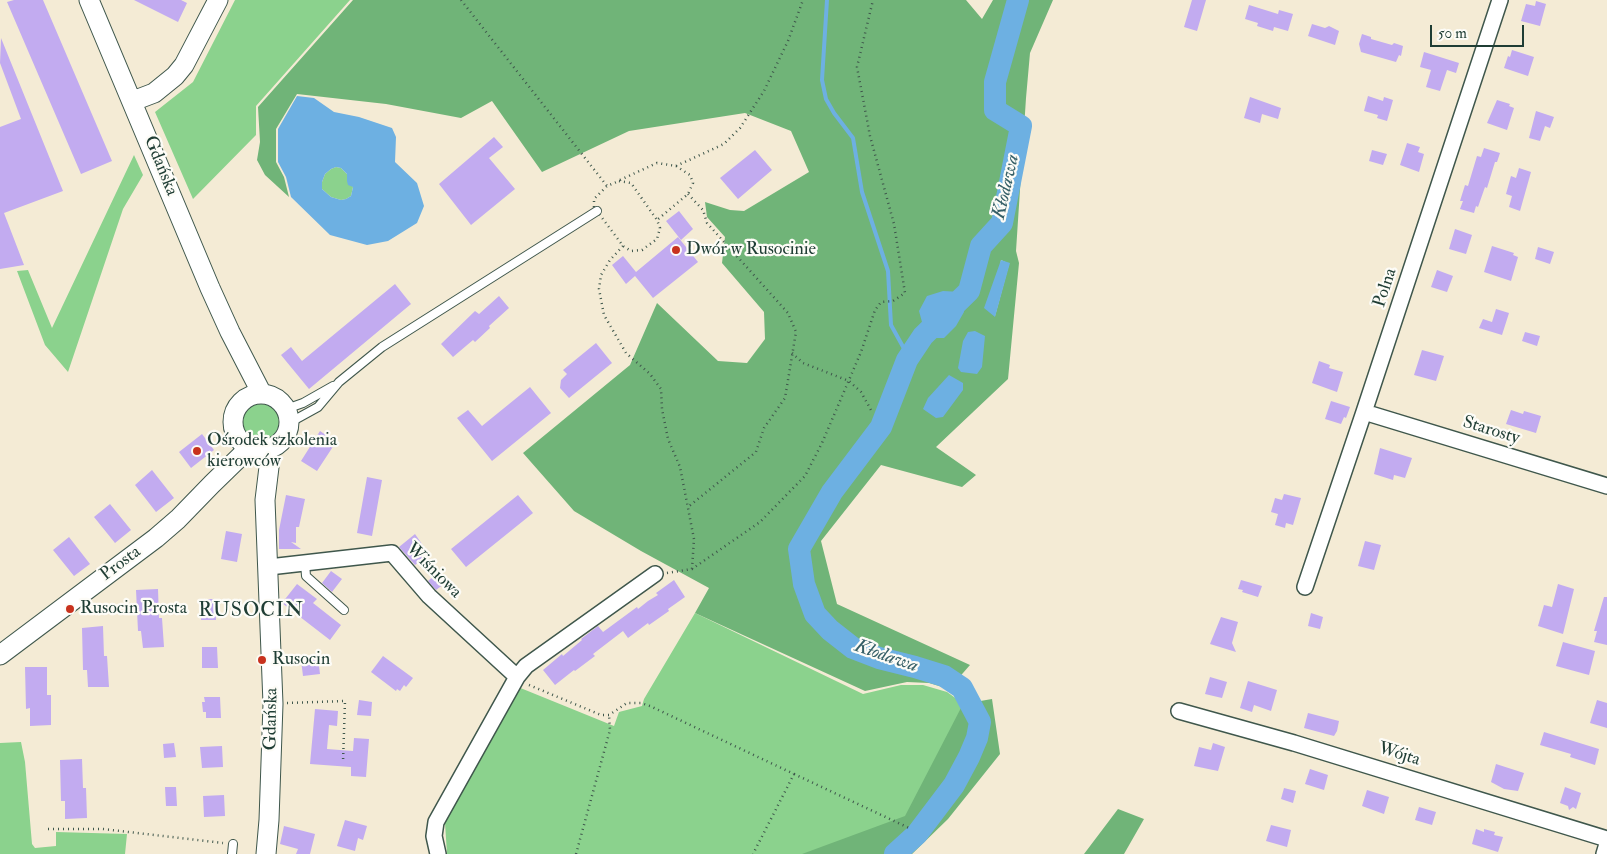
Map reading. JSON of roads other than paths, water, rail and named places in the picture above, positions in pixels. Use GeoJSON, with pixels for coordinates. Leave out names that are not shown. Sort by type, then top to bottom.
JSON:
{"type":"FeatureCollection","features":[{"type":"Feature","properties":{"kind":"street","name":"Gdańska"},"geometry":{"type":"LineString","coordinates":[[89,0],[210,288],[262,394]]}},
{"type":"Feature","properties":{"kind":"street"},"geometry":{"type":"LineString","coordinates":[[133,101],[154,93],[175,76],[184,65],[218,0]]}},
{"type":"Feature","properties":{"kind":"street","name":"Polna"},"geometry":{"type":"LineString","coordinates":[[1304,587],[1500,0]]}},
{"type":"Feature","properties":{"kind":"street","name":"Gdańska"},"geometry":{"type":"LineString","coordinates":[[230,332],[241,376],[244,399]]}},
{"type":"Feature","properties":{"kind":"street"},"geometry":{"type":"LineString","coordinates":[[262,394],[276,398],[288,416],[284,438],[257,445],[233,428],[233,417],[236,407],[244,399],[262,394]]}},
{"type":"Feature","properties":{"kind":"street","name":"Starosty"},"geometry":{"type":"LineString","coordinates":[[1364,412],[1607,486]]}},
{"type":"Feature","properties":{"kind":"street","name":"Gdańska"},"geometry":{"type":"LineString","coordinates":[[257,445],[280,475],[267,524],[273,704],[266,854]]}},
{"type":"Feature","properties":{"kind":"street","name":"Prosta"},"geometry":{"type":"LineString","coordinates":[[0,655],[156,538],[178,519],[212,484],[226,454],[257,445]]}},
{"type":"Feature","properties":{"kind":"street","name":"Wiśniowa"},"geometry":{"type":"LineString","coordinates":[[269,567],[392,553],[429,596],[518,677]]}},
{"type":"Feature","properties":{"kind":"street"},"geometry":{"type":"LineString","coordinates":[[438,854],[434,836],[436,822],[526,666],[654,574]]}},
{"type":"Feature","properties":{"kind":"street","name":"Wójta"},"geometry":{"type":"LineString","coordinates":[[1179,711],[1294,743],[1607,839]]}},
{"type":"Feature","properties":{"kind":"street"},"geometry":{"type":"LineString","coordinates":[[1604,854],[1607,844]]}},
{"type":"Feature","properties":{"kind":"lane"},"geometry":{"type":"LineString","coordinates":[[288,416],[318,407],[340,382],[382,347],[597,211]]}},
{"type":"Feature","properties":{"kind":"lane"},"geometry":{"type":"LineString","coordinates":[[288,416],[303,403],[340,382]]}},
{"type":"Feature","properties":{"kind":"lane"},"geometry":{"type":"LineString","coordinates":[[305,564],[306,576],[344,610]]}},
{"type":"Feature","properties":{"kind":"lane"},"geometry":{"type":"LineString","coordinates":[[232,854],[233,844]]}},
{"type":"Feature","properties":{"kind":"water"},"geometry":{"type":"Polygon","coordinates":[[[297,96],[314,98],[334,112],[359,117],[392,128],[396,137],[395,162],[417,183],[424,206],[417,223],[388,241],[367,245],[330,235],[291,197],[286,177],[278,162],[278,129],[297,96]],[[336,167],[325,174],[322,189],[331,197],[341,200],[351,196],[353,187],[348,185],[347,174],[341,168],[336,167]]]}},
{"type":"Feature","properties":{"kind":"water"},"geometry":{"type":"Polygon","coordinates":[[[1001,260],[1010,263],[995,317],[984,308],[1001,260]]]}},
{"type":"Feature","properties":{"kind":"water"},"geometry":{"type":"Polygon","coordinates":[[[943,291],[961,292],[964,312],[956,326],[944,338],[936,338],[922,322],[919,311],[927,296],[943,291]]]}},
{"type":"Feature","properties":{"kind":"water"},"geometry":{"type":"Polygon","coordinates":[[[975,331],[985,336],[982,367],[977,374],[961,372],[958,368],[963,341],[968,332],[975,331]]]}},
{"type":"Feature","properties":{"kind":"water"},"geometry":{"type":"Polygon","coordinates":[[[949,375],[963,383],[963,390],[943,417],[936,418],[923,409],[928,398],[949,375]]]}},
{"type":"Feature","properties":{"kind":"waterway","name":"Kłodawa"},"geometry":{"type":"LineString","coordinates":[[827,0],[822,80],[826,99],[853,138],[862,192],[888,271],[891,325],[907,354],[907,360]]}},
{"type":"Feature","properties":{"kind":"waterway","name":"Kłodawa"},"geometry":{"type":"LineString","coordinates":[[895,854],[917,834],[954,785],[977,738],[980,722],[962,688],[944,676],[879,658],[853,648],[830,630],[815,614],[804,584],[799,549],[832,492],[881,427],[907,360],[923,336],[969,291],[981,246],[1002,223],[1021,126],[995,110],[995,82],[1018,0]]}},
{"type":"Feature","properties":{"kind":"place","name":"Dwór w Rusocinie"},"geometry":{"type":"Point","coordinates":[676,250]}},
{"type":"Feature","properties":{"kind":"place","name":"Ośrodek szkolenia kierowców"},"geometry":{"type":"Point","coordinates":[197,451]}},
{"type":"Feature","properties":{"kind":"place","name":"Rusocin Prosta"},"geometry":{"type":"Point","coordinates":[70,609]}},
{"type":"Feature","properties":{"kind":"place","name":"Rusocin"},"geometry":{"type":"Point","coordinates":[262,660]}},
{"type":"Feature","properties":{"kind":"district","name":"RUSOCIN"},"geometry":{"type":"Point","coordinates":[251,612]}}]}
